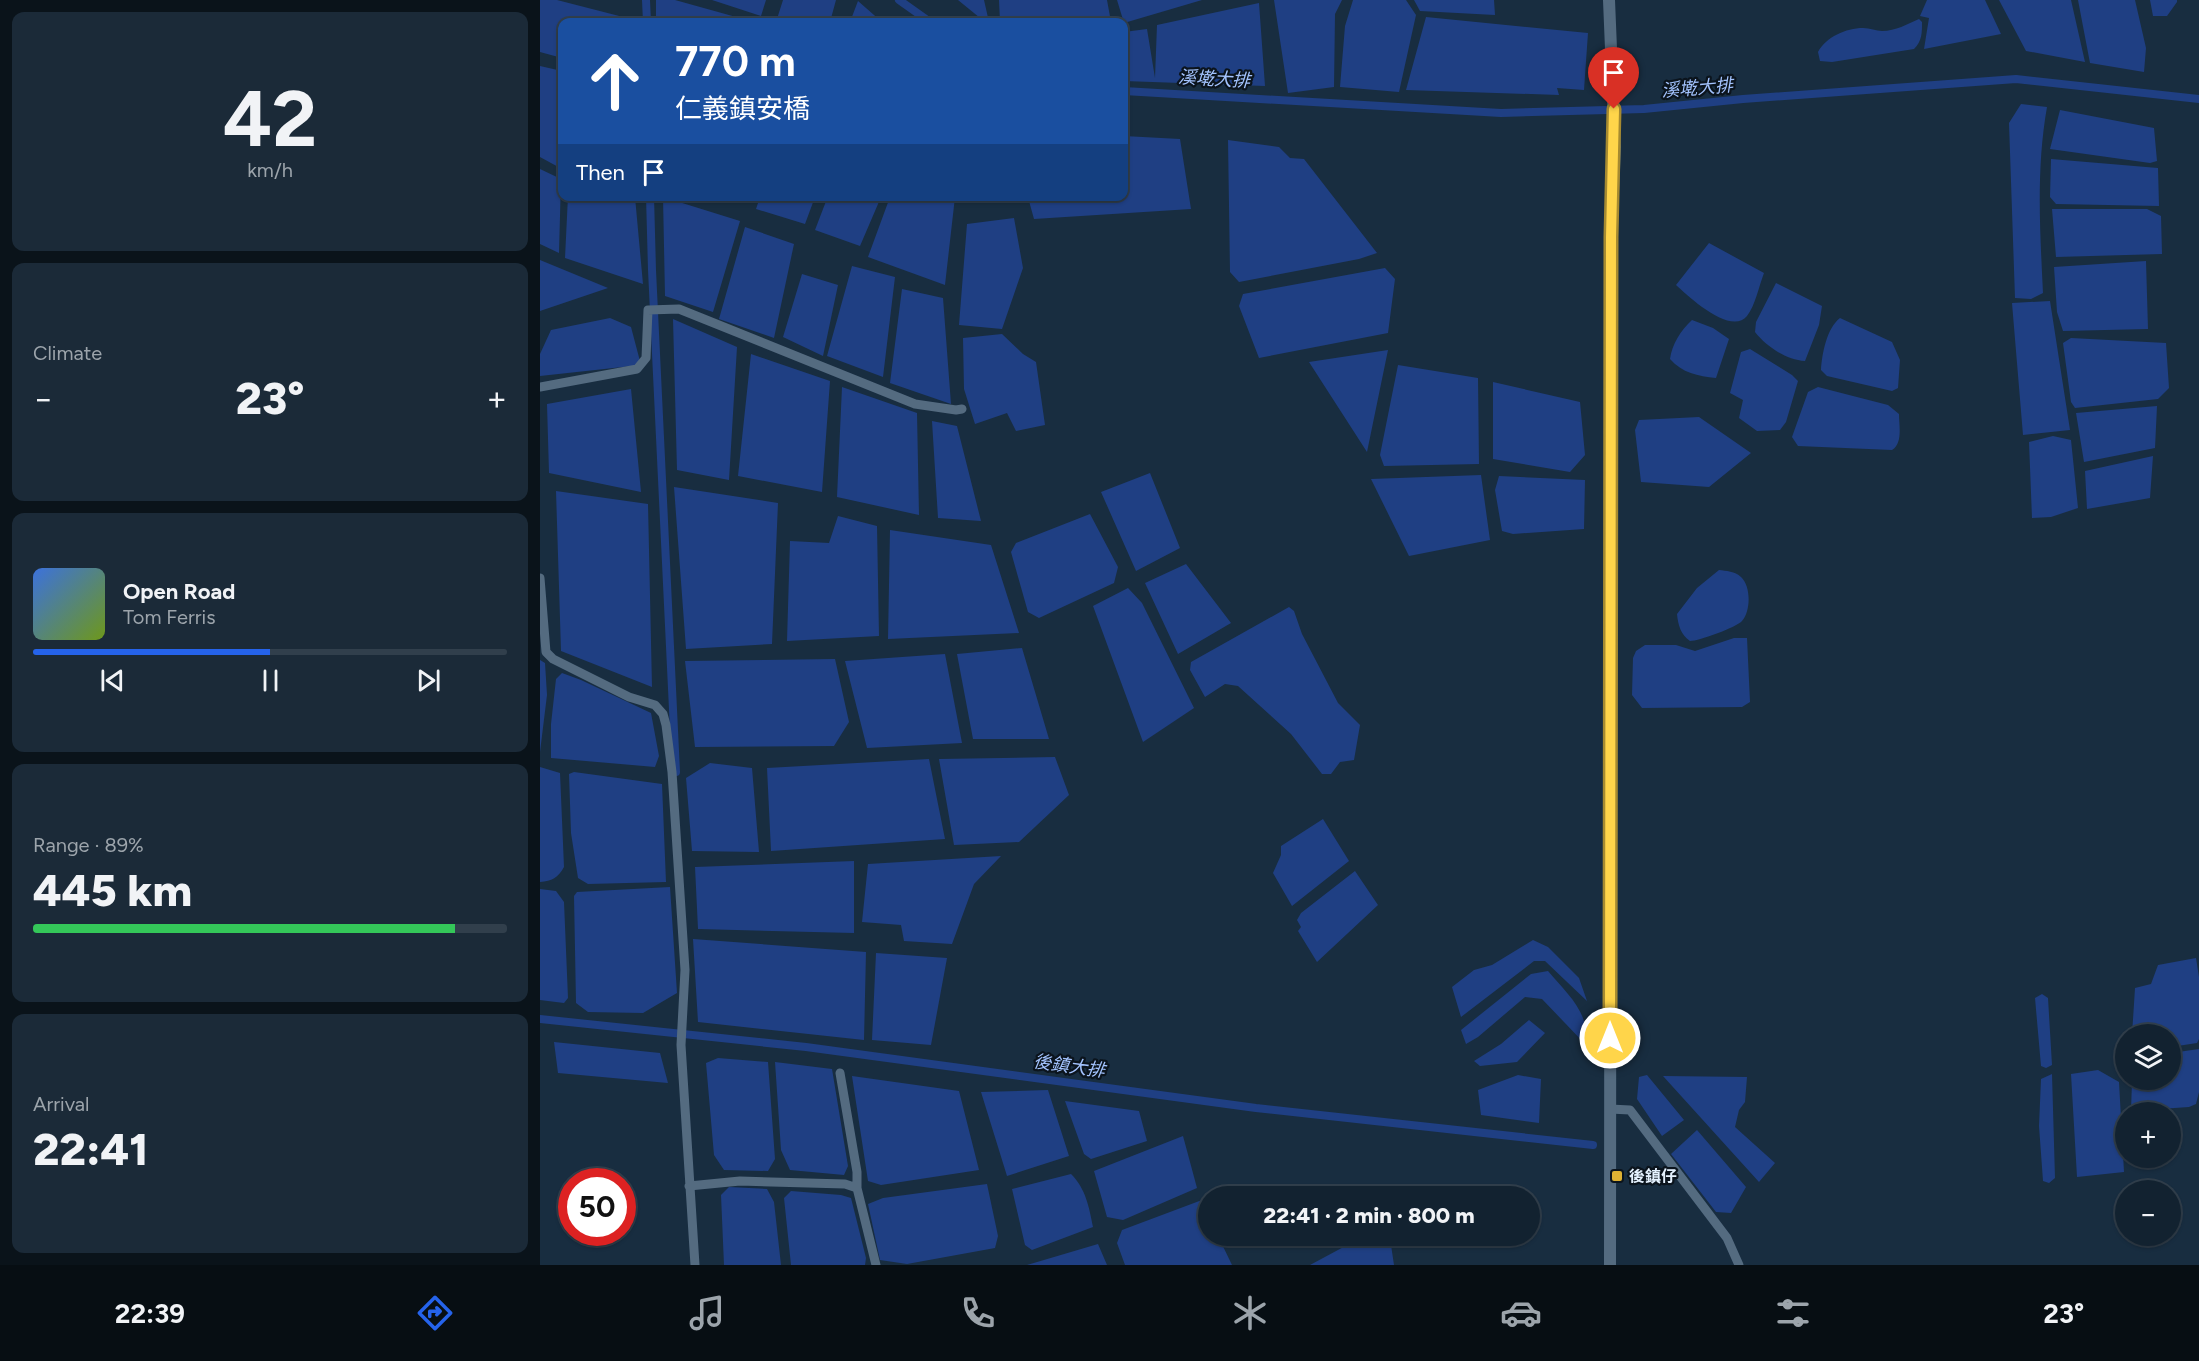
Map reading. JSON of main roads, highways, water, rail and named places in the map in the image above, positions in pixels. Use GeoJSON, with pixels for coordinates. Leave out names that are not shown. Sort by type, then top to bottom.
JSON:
{"type":"FeatureCollection","features":[{"type":"Feature","properties":{"kind":"main road"},"geometry":{"type":"LineString","coordinates":[[1609,0],[1615,142],[1611,237],[1610,1265]]}},
{"type":"Feature","properties":{"kind":"water"},"geometry":{"type":"Polygon","coordinates":[[[540,0],[557,0],[627,18],[558,18],[558,57],[540,52],[540,0]]]}},
{"type":"Feature","properties":{"kind":"water"},"geometry":{"type":"Polygon","coordinates":[[[656,0],[675,0],[740,18],[656,18],[656,0]]]}},
{"type":"Feature","properties":{"kind":"water"},"geometry":{"type":"Polygon","coordinates":[[[712,0],[766,0],[761,16],[712,0]]]}},
{"type":"Feature","properties":{"kind":"water"},"geometry":{"type":"Polygon","coordinates":[[[783,0],[836,0],[831,18],[777,18],[783,0]]]}},
{"type":"Feature","properties":{"kind":"water"},"geometry":{"type":"Polygon","coordinates":[[[958,0],[984,0],[988,18],[980,18],[958,0]]]}},
{"type":"Feature","properties":{"kind":"water"},"geometry":{"type":"Polygon","coordinates":[[[999,0],[1107,0],[1110,18],[1000,18],[999,0]]]}},
{"type":"Feature","properties":{"kind":"water"},"geometry":{"type":"Polygon","coordinates":[[[1117,0],[1202,0],[1128,22],[1128,18],[1122,18],[1117,0]]]}},
{"type":"Feature","properties":{"kind":"water"},"geometry":{"type":"Polygon","coordinates":[[[1274,0],[1342,0],[1335,14],[1334,87],[1288,93],[1274,0]]]}},
{"type":"Feature","properties":{"kind":"water"},"geometry":{"type":"Polygon","coordinates":[[[1353,0],[1406,0],[1416,15],[1399,92],[1340,87],[1345,26],[1353,0]]]}},
{"type":"Feature","properties":{"kind":"water"},"geometry":{"type":"Polygon","coordinates":[[[1414,0],[1494,0],[1495,15],[1420,11],[1414,0]]]}},
{"type":"Feature","properties":{"kind":"water"},"geometry":{"type":"Polygon","coordinates":[[[1927,0],[1985,0],[2001,34],[1924,49],[1929,18],[1920,16],[1927,0]]]}},
{"type":"Feature","properties":{"kind":"water"},"geometry":{"type":"Polygon","coordinates":[[[1999,0],[2071,0],[2085,62],[2026,51],[1999,0]]]}},
{"type":"Feature","properties":{"kind":"water"},"geometry":{"type":"Polygon","coordinates":[[[2078,0],[2135,0],[2146,48],[2144,72],[2090,63],[2078,0]]]}},
{"type":"Feature","properties":{"kind":"water"},"geometry":{"type":"Polygon","coordinates":[[[2150,0],[2177,0],[2177,2],[2167,16],[2153,16],[2150,0]]]}},
{"type":"Feature","properties":{"kind":"water"},"geometry":{"type":"Polygon","coordinates":[[[858,1],[877,18],[852,18],[858,1]]]}},
{"type":"Feature","properties":{"kind":"water"},"geometry":{"type":"Polygon","coordinates":[[[1259,3],[1265,86],[1128,81],[1128,31],[1147,29],[1155,78],[1157,25],[1259,3]]]}},
{"type":"Feature","properties":{"kind":"water"},"geometry":{"type":"Polygon","coordinates":[[[1426,17],[1588,33],[1584,90],[1557,88],[1559,95],[1406,90],[1426,17]]]}},
{"type":"Feature","properties":{"kind":"water"},"geometry":{"type":"Polygon","coordinates":[[[1919,19],[1922,22],[1922,33],[1914,49],[1832,62],[1820,61],[1818,52],[1831,38],[1843,32],[1857,28],[1887,31],[1919,19]]]}},
{"type":"Feature","properties":{"kind":"water"},"geometry":{"type":"Polygon","coordinates":[[[540,66],[558,70],[558,167],[540,157],[540,66]]]}},
{"type":"Feature","properties":{"kind":"water"},"geometry":{"type":"Polygon","coordinates":[[[2021,104],[2047,107],[2040,176],[2043,293],[2031,299],[2015,298],[2009,123],[2021,104]]]}},
{"type":"Feature","properties":{"kind":"water"},"geometry":{"type":"Polygon","coordinates":[[[2060,110],[2154,128],[2157,161],[2150,163],[2050,149],[2060,110]]]}},
{"type":"Feature","properties":{"kind":"water"},"geometry":{"type":"Polygon","coordinates":[[[1128,136],[1180,139],[1191,209],[1034,219],[1029,201],[1128,201],[1128,136]]]}},
{"type":"Feature","properties":{"kind":"water"},"geometry":{"type":"Polygon","coordinates":[[[1228,140],[1279,147],[1290,158],[1304,159],[1377,253],[1359,259],[1239,282],[1230,272],[1228,140]]]}},
{"type":"Feature","properties":{"kind":"water"},"geometry":{"type":"Polygon","coordinates":[[[2051,159],[2158,168],[2159,206],[2056,204],[2050,197],[2051,159]]]}},
{"type":"Feature","properties":{"kind":"water"},"geometry":{"type":"Polygon","coordinates":[[[540,169],[558,178],[558,201],[560,201],[559,253],[540,244],[540,169]]]}},
{"type":"Feature","properties":{"kind":"water"},"geometry":{"type":"Polygon","coordinates":[[[568,201],[635,201],[643,284],[565,258],[568,201]]]}},
{"type":"Feature","properties":{"kind":"water"},"geometry":{"type":"Polygon","coordinates":[[[663,201],[676,201],[740,221],[713,312],[665,296],[663,201]]]}},
{"type":"Feature","properties":{"kind":"water"},"geometry":{"type":"Polygon","coordinates":[[[758,201],[814,201],[805,224],[756,209],[758,201]]]}},
{"type":"Feature","properties":{"kind":"water"},"geometry":{"type":"Polygon","coordinates":[[[826,201],[879,201],[860,246],[815,230],[826,201]]]}},
{"type":"Feature","properties":{"kind":"water"},"geometry":{"type":"Polygon","coordinates":[[[889,201],[955,201],[945,285],[868,257],[889,201]]]}},
{"type":"Feature","properties":{"kind":"water"},"geometry":{"type":"Polygon","coordinates":[[[2052,209],[2147,209],[2161,216],[2162,254],[2056,257],[2052,209]]]}},
{"type":"Feature","properties":{"kind":"water"},"geometry":{"type":"Polygon","coordinates":[[[1014,218],[1023,268],[1002,329],[959,325],[967,224],[1014,218]]]}},
{"type":"Feature","properties":{"kind":"water"},"geometry":{"type":"Polygon","coordinates":[[[745,227],[794,244],[774,338],[719,319],[745,227]]]}},
{"type":"Feature","properties":{"kind":"water"},"geometry":{"type":"Polygon","coordinates":[[[1709,243],[1764,273],[1752,307],[1747,316],[1740,321],[1721,318],[1710,312],[1676,285],[1709,243]]]}},
{"type":"Feature","properties":{"kind":"water"},"geometry":{"type":"Polygon","coordinates":[[[540,260],[608,288],[540,311],[540,260]]]}},
{"type":"Feature","properties":{"kind":"water"},"geometry":{"type":"Polygon","coordinates":[[[2146,261],[2148,329],[2063,331],[2057,312],[2054,267],[2146,261]]]}},
{"type":"Feature","properties":{"kind":"water"},"geometry":{"type":"Polygon","coordinates":[[[852,266],[895,277],[883,377],[827,356],[852,266]]]}},
{"type":"Feature","properties":{"kind":"water"},"geometry":{"type":"Polygon","coordinates":[[[1385,268],[1395,279],[1388,333],[1259,358],[1239,306],[1243,294],[1385,268]]]}},
{"type":"Feature","properties":{"kind":"water"},"geometry":{"type":"Polygon","coordinates":[[[802,274],[838,285],[823,356],[783,337],[802,274]]]}},
{"type":"Feature","properties":{"kind":"water"},"geometry":{"type":"Polygon","coordinates":[[[1776,283],[1822,306],[1819,325],[1805,361],[1791,358],[1777,351],[1755,332],[1756,322],[1776,283]]]}},
{"type":"Feature","properties":{"kind":"water"},"geometry":{"type":"Polygon","coordinates":[[[902,289],[943,298],[951,404],[890,383],[902,289]]]}},
{"type":"Feature","properties":{"kind":"water"},"geometry":{"type":"Polygon","coordinates":[[[2050,301],[2070,430],[2023,435],[2012,303],[2050,301]]]}},
{"type":"Feature","properties":{"kind":"water"},"geometry":{"type":"Polygon","coordinates":[[[610,318],[631,327],[641,365],[540,376],[540,354],[551,330],[610,318]]]}},
{"type":"Feature","properties":{"kind":"water"},"geometry":{"type":"Polygon","coordinates":[[[1840,318],[1892,342],[1900,360],[1898,388],[1892,391],[1827,376],[1821,370],[1829,334],[1835,322],[1840,318]]]}},
{"type":"Feature","properties":{"kind":"water"},"geometry":{"type":"Polygon","coordinates":[[[673,319],[737,347],[729,480],[677,470],[673,319]]]}},
{"type":"Feature","properties":{"kind":"water"},"geometry":{"type":"Polygon","coordinates":[[[1692,320],[1713,328],[1729,339],[1716,378],[1691,373],[1680,368],[1670,359],[1678,338],[1692,320]]]}},
{"type":"Feature","properties":{"kind":"water"},"geometry":{"type":"Polygon","coordinates":[[[1002,334],[1023,354],[1036,362],[1045,425],[1016,431],[1007,413],[975,424],[964,389],[963,338],[1002,334]]]}},
{"type":"Feature","properties":{"kind":"water"},"geometry":{"type":"Polygon","coordinates":[[[2071,338],[2166,343],[2169,388],[2158,399],[2075,408],[2071,402],[2063,343],[2071,338]]]}},
{"type":"Feature","properties":{"kind":"water"},"geometry":{"type":"Polygon","coordinates":[[[1750,349],[1798,381],[1786,422],[1780,430],[1757,431],[1739,418],[1743,400],[1730,393],[1741,352],[1750,349]]]}},
{"type":"Feature","properties":{"kind":"water"},"geometry":{"type":"Polygon","coordinates":[[[1388,350],[1367,452],[1309,362],[1388,350]]]}},
{"type":"Feature","properties":{"kind":"water"},"geometry":{"type":"Polygon","coordinates":[[[751,354],[830,381],[822,492],[738,476],[751,354]]]}},
{"type":"Feature","properties":{"kind":"water"},"geometry":{"type":"Polygon","coordinates":[[[1398,365],[1478,378],[1479,464],[1384,466],[1380,455],[1398,365]]]}},
{"type":"Feature","properties":{"kind":"water"},"geometry":{"type":"Polygon","coordinates":[[[1493,382],[1580,402],[1585,455],[1570,472],[1493,459],[1493,382]]]}},
{"type":"Feature","properties":{"kind":"water"},"geometry":{"type":"Polygon","coordinates":[[[842,387],[917,413],[919,515],[837,497],[842,387]]]}},
{"type":"Feature","properties":{"kind":"water"},"geometry":{"type":"Polygon","coordinates":[[[1818,387],[1888,405],[1899,414],[1898,443],[1892,450],[1798,446],[1792,437],[1808,392],[1818,387]]]}},
{"type":"Feature","properties":{"kind":"water"},"geometry":{"type":"Polygon","coordinates":[[[631,389],[641,492],[549,473],[547,404],[631,389]]]}},
{"type":"Feature","properties":{"kind":"water"},"geometry":{"type":"Polygon","coordinates":[[[2157,406],[2155,448],[2084,462],[2076,413],[2157,406]]]}},
{"type":"Feature","properties":{"kind":"water"},"geometry":{"type":"Polygon","coordinates":[[[1699,417],[1751,453],[1709,487],[1641,482],[1635,430],[1639,420],[1699,417]]]}},
{"type":"Feature","properties":{"kind":"water"},"geometry":{"type":"Polygon","coordinates":[[[932,421],[957,426],[981,521],[938,518],[932,421]]]}},
{"type":"Feature","properties":{"kind":"water"},"geometry":{"type":"Polygon","coordinates":[[[2053,436],[2071,440],[2078,508],[2051,517],[2032,518],[2029,442],[2053,436]]]}},
{"type":"Feature","properties":{"kind":"water"},"geometry":{"type":"Polygon","coordinates":[[[2153,456],[2150,498],[2087,509],[2085,471],[2153,456]]]}},
{"type":"Feature","properties":{"kind":"water"},"geometry":{"type":"Polygon","coordinates":[[[1150,473],[1180,548],[1136,571],[1101,492],[1150,473]]]}},
{"type":"Feature","properties":{"kind":"water"},"geometry":{"type":"Polygon","coordinates":[[[1481,475],[1490,540],[1409,556],[1371,479],[1481,475]]]}},
{"type":"Feature","properties":{"kind":"water"},"geometry":{"type":"Polygon","coordinates":[[[1499,476],[1585,480],[1584,529],[1513,534],[1502,531],[1495,490],[1499,476]]]}},
{"type":"Feature","properties":{"kind":"water"},"geometry":{"type":"Polygon","coordinates":[[[674,487],[778,503],[772,644],[686,649],[674,487]]]}},
{"type":"Feature","properties":{"kind":"water"},"geometry":{"type":"Polygon","coordinates":[[[556,491],[648,504],[652,687],[561,651],[556,491]]]}},
{"type":"Feature","properties":{"kind":"water"},"geometry":{"type":"Polygon","coordinates":[[[1090,514],[1118,567],[1114,583],[1039,618],[1028,612],[1011,552],[1016,543],[1090,514]]]}},
{"type":"Feature","properties":{"kind":"water"},"geometry":{"type":"Polygon","coordinates":[[[838,516],[877,526],[879,636],[787,641],[790,541],[829,543],[838,516]]]}},
{"type":"Feature","properties":{"kind":"water"},"geometry":{"type":"Polygon","coordinates":[[[890,530],[991,545],[1019,633],[888,639],[890,530]]]}},
{"type":"Feature","properties":{"kind":"water"},"geometry":{"type":"Polygon","coordinates":[[[1186,564],[1231,623],[1178,654],[1145,583],[1186,564]]]}},
{"type":"Feature","properties":{"kind":"water"},"geometry":{"type":"Polygon","coordinates":[[[1719,570],[1736,574],[1747,586],[1749,599],[1745,617],[1739,624],[1726,630],[1690,641],[1680,629],[1677,614],[1697,588],[1719,570]]]}},
{"type":"Feature","properties":{"kind":"water"},"geometry":{"type":"Polygon","coordinates":[[[1128,588],[1142,603],[1194,708],[1143,742],[1093,606],[1128,588]]]}},
{"type":"Feature","properties":{"kind":"water"},"geometry":{"type":"Polygon","coordinates":[[[1289,607],[1294,611],[1302,634],[1338,703],[1360,725],[1354,760],[1340,762],[1331,774],[1322,774],[1291,734],[1238,686],[1225,684],[1205,697],[1190,670],[1191,662],[1289,607]]]}},
{"type":"Feature","properties":{"kind":"water"},"geometry":{"type":"Polygon","coordinates":[[[1734,638],[1747,638],[1750,702],[1742,707],[1642,708],[1632,695],[1633,658],[1636,651],[1645,645],[1676,645],[1695,651],[1734,638]]]}},
{"type":"Feature","properties":{"kind":"water"},"geometry":{"type":"Polygon","coordinates":[[[1022,648],[1049,739],[973,739],[957,654],[1022,648]]]}},
{"type":"Feature","properties":{"kind":"water"},"geometry":{"type":"Polygon","coordinates":[[[945,654],[962,743],[867,748],[845,661],[945,654]]]}},
{"type":"Feature","properties":{"kind":"water"},"geometry":{"type":"Polygon","coordinates":[[[835,659],[849,722],[834,746],[695,747],[685,661],[835,659]]]}},
{"type":"Feature","properties":{"kind":"water"},"geometry":{"type":"Polygon","coordinates":[[[540,660],[545,663],[547,695],[540,752],[540,660]]]}},
{"type":"Feature","properties":{"kind":"water"},"geometry":{"type":"Polygon","coordinates":[[[562,673],[651,713],[659,756],[655,767],[551,758],[551,724],[556,679],[562,673]]]}},
{"type":"Feature","properties":{"kind":"water"},"geometry":{"type":"Polygon","coordinates":[[[1055,757],[1069,795],[1019,842],[954,845],[939,759],[1055,757]]]}},
{"type":"Feature","properties":{"kind":"water"},"geometry":{"type":"Polygon","coordinates":[[[929,759],[945,839],[771,851],[767,768],[929,759]]]}},
{"type":"Feature","properties":{"kind":"water"},"geometry":{"type":"Polygon","coordinates":[[[710,763],[752,768],[759,852],[692,851],[686,778],[710,763]]]}},
{"type":"Feature","properties":{"kind":"water"},"geometry":{"type":"Polygon","coordinates":[[[540,767],[560,773],[564,867],[554,878],[540,882],[540,767]]]}},
{"type":"Feature","properties":{"kind":"water"},"geometry":{"type":"Polygon","coordinates":[[[574,772],[662,784],[666,882],[588,884],[578,878],[571,833],[569,774],[574,772]]]}},
{"type":"Feature","properties":{"kind":"water"},"geometry":{"type":"Polygon","coordinates":[[[1323,819],[1349,861],[1292,906],[1273,873],[1281,855],[1281,846],[1323,819]]]}},
{"type":"Feature","properties":{"kind":"water"},"geometry":{"type":"Polygon","coordinates":[[[1001,856],[974,884],[952,944],[904,941],[901,925],[862,922],[868,864],[1001,856]]]}},
{"type":"Feature","properties":{"kind":"water"},"geometry":{"type":"Polygon","coordinates":[[[854,861],[854,933],[698,929],[695,867],[854,861]]]}},
{"type":"Feature","properties":{"kind":"water"},"geometry":{"type":"Polygon","coordinates":[[[1355,871],[1378,905],[1317,962],[1298,931],[1301,927],[1297,920],[1301,913],[1355,871]]]}},
{"type":"Feature","properties":{"kind":"water"},"geometry":{"type":"Polygon","coordinates":[[[670,887],[677,993],[643,1013],[588,1012],[576,1003],[574,896],[577,892],[670,887]]]}},
{"type":"Feature","properties":{"kind":"water"},"geometry":{"type":"Polygon","coordinates":[[[540,889],[556,891],[564,902],[568,998],[564,1003],[540,1000],[540,889]]]}},
{"type":"Feature","properties":{"kind":"water"},"geometry":{"type":"Polygon","coordinates":[[[693,939],[866,952],[864,1040],[698,1022],[693,939]]]}},
{"type":"Feature","properties":{"kind":"water"},"geometry":{"type":"Polygon","coordinates":[[[1533,940],[1548,947],[1579,978],[1587,1001],[1545,961],[1534,961],[1461,1017],[1452,987],[1474,970],[1492,965],[1533,940]]]}},
{"type":"Feature","properties":{"kind":"water"},"geometry":{"type":"Polygon","coordinates":[[[876,953],[947,958],[931,1045],[872,1040],[876,953]]]}},
{"type":"Feature","properties":{"kind":"water"},"geometry":{"type":"Polygon","coordinates":[[[2196,958],[2199,977],[2199,1039],[2197,1043],[2181,1045],[2181,1024],[2133,1024],[2135,988],[2151,984],[2158,965],[2196,958]]]}},
{"type":"Feature","properties":{"kind":"water"},"geometry":{"type":"Polygon","coordinates":[[[1548,971],[1570,996],[1581,1013],[1585,1023],[1586,1045],[1542,999],[1525,997],[1478,1037],[1466,1044],[1461,1030],[1531,974],[1548,971]]]}},
{"type":"Feature","properties":{"kind":"water"},"geometry":{"type":"Polygon","coordinates":[[[2042,994],[2048,998],[2052,1065],[2046,1068],[2041,1066],[2035,998],[2042,994]]]}},
{"type":"Feature","properties":{"kind":"water"},"geometry":{"type":"Polygon","coordinates":[[[1529,1020],[1545,1033],[1517,1062],[1480,1066],[1474,1061],[1501,1044],[1529,1020]]]}},
{"type":"Feature","properties":{"kind":"water"},"geometry":{"type":"Polygon","coordinates":[[[554,1042],[660,1053],[668,1083],[558,1073],[554,1042]]]}},
{"type":"Feature","properties":{"kind":"water"},"geometry":{"type":"Polygon","coordinates":[[[2199,1049],[2199,1092],[2196,1104],[2181,1108],[2181,1102],[2131,1102],[2132,1090],[2181,1090],[2181,1052],[2199,1049]]]}},
{"type":"Feature","properties":{"kind":"water"},"geometry":{"type":"Polygon","coordinates":[[[718,1058],[768,1062],[775,1159],[768,1171],[724,1170],[714,1155],[706,1063],[718,1058]]]}},
{"type":"Feature","properties":{"kind":"water"},"geometry":{"type":"Polygon","coordinates":[[[775,1062],[832,1069],[848,1166],[844,1175],[790,1170],[781,1150],[775,1062]]]}},
{"type":"Feature","properties":{"kind":"water"},"geometry":{"type":"Polygon","coordinates":[[[2098,1070],[2115,1080],[2115,1090],[2119,1090],[2120,1102],[2115,1102],[2115,1168],[2124,1168],[2124,1172],[2077,1177],[2071,1074],[2098,1070]]]}},
{"type":"Feature","properties":{"kind":"water"},"geometry":{"type":"Polygon","coordinates":[[[2052,1074],[2055,1178],[2049,1183],[2043,1181],[2039,1126],[2041,1079],[2052,1074]]]}},
{"type":"Feature","properties":{"kind":"water"},"geometry":{"type":"Polygon","coordinates":[[[1518,1075],[1541,1079],[1539,1123],[1481,1115],[1478,1090],[1518,1075]]]}},
{"type":"Feature","properties":{"kind":"water"},"geometry":{"type":"Polygon","coordinates":[[[1647,1075],[1684,1120],[1662,1136],[1637,1099],[1639,1077],[1647,1075]]]}},
{"type":"Feature","properties":{"kind":"water"},"geometry":{"type":"Polygon","coordinates":[[[852,1076],[959,1091],[979,1170],[881,1185],[868,1181],[852,1076]]]}},
{"type":"Feature","properties":{"kind":"water"},"geometry":{"type":"Polygon","coordinates":[[[1663,1076],[1747,1077],[1745,1102],[1739,1110],[1735,1127],[1775,1163],[1759,1182],[1663,1076]]]}},
{"type":"Feature","properties":{"kind":"water"},"geometry":{"type":"Polygon","coordinates":[[[1048,1090],[1069,1156],[1007,1176],[981,1092],[1048,1090]]]}},
{"type":"Feature","properties":{"kind":"water"},"geometry":{"type":"Polygon","coordinates":[[[1065,1101],[1139,1111],[1147,1141],[1091,1159],[1084,1154],[1065,1101]]]}},
{"type":"Feature","properties":{"kind":"water"},"geometry":{"type":"Polygon","coordinates":[[[1697,1130],[1746,1187],[1731,1213],[1716,1212],[1671,1154],[1697,1130]]]}},
{"type":"Feature","properties":{"kind":"water"},"geometry":{"type":"Polygon","coordinates":[[[1183,1136],[1197,1188],[1123,1220],[1107,1217],[1094,1171],[1183,1136]]]}},
{"type":"Feature","properties":{"kind":"water"},"geometry":{"type":"Polygon","coordinates":[[[1071,1174],[1083,1192],[1093,1227],[1032,1250],[1025,1245],[1012,1189],[1071,1174]]]}},
{"type":"Feature","properties":{"kind":"water"},"geometry":{"type":"Polygon","coordinates":[[[987,1184],[998,1236],[995,1248],[907,1264],[880,1260],[868,1204],[883,1198],[987,1184]]]}},
{"type":"Feature","properties":{"kind":"water"},"geometry":{"type":"Polygon","coordinates":[[[729,1187],[767,1189],[774,1202],[781,1265],[724,1265],[721,1195],[729,1187]]]}},
{"type":"Feature","properties":{"kind":"water"},"geometry":{"type":"Polygon","coordinates":[[[791,1191],[841,1195],[851,1198],[866,1258],[865,1265],[791,1265],[784,1198],[791,1191]]]}},
{"type":"Feature","properties":{"kind":"water"},"geometry":{"type":"Polygon","coordinates":[[[1198,1202],[1198,1246],[1223,1246],[1232,1265],[1125,1265],[1117,1243],[1122,1230],[1198,1202]]]}},
{"type":"Feature","properties":{"kind":"water"},"geometry":{"type":"Polygon","coordinates":[[[1098,1244],[1107,1265],[1027,1265],[1098,1244]]]}},
{"type":"Feature","properties":{"kind":"water"},"geometry":{"type":"Polygon","coordinates":[[[1345,1246],[1391,1246],[1394,1265],[1310,1265],[1345,1246]]]}},
{"type":"Feature","properties":{"kind":"waterway"},"geometry":{"type":"LineString","coordinates":[[646,0],[647,18]]}},
{"type":"Feature","properties":{"kind":"waterway","name":"溪墘大排"},"geometry":{"type":"LineString","coordinates":[[899,0],[924,18]]}},
{"type":"Feature","properties":{"kind":"waterway","name":"溪墘大排"},"geometry":{"type":"LineString","coordinates":[[1128,91],[1501,113],[1644,109],[1743,99],[2016,79],[2199,99]]}},
{"type":"Feature","properties":{"kind":"waterway"},"geometry":{"type":"LineString","coordinates":[[650,201],[676,772]]}},
{"type":"Feature","properties":{"kind":"waterway","name":"後鎮大排"},"geometry":{"type":"LineString","coordinates":[[540,1019],[806,1047],[1256,1108],[1593,1145]]}},
{"type":"Feature","properties":{"kind":"place","name":"後鎮仔"},"geometry":{"type":"Point","coordinates":[1617,1176]}}]}
